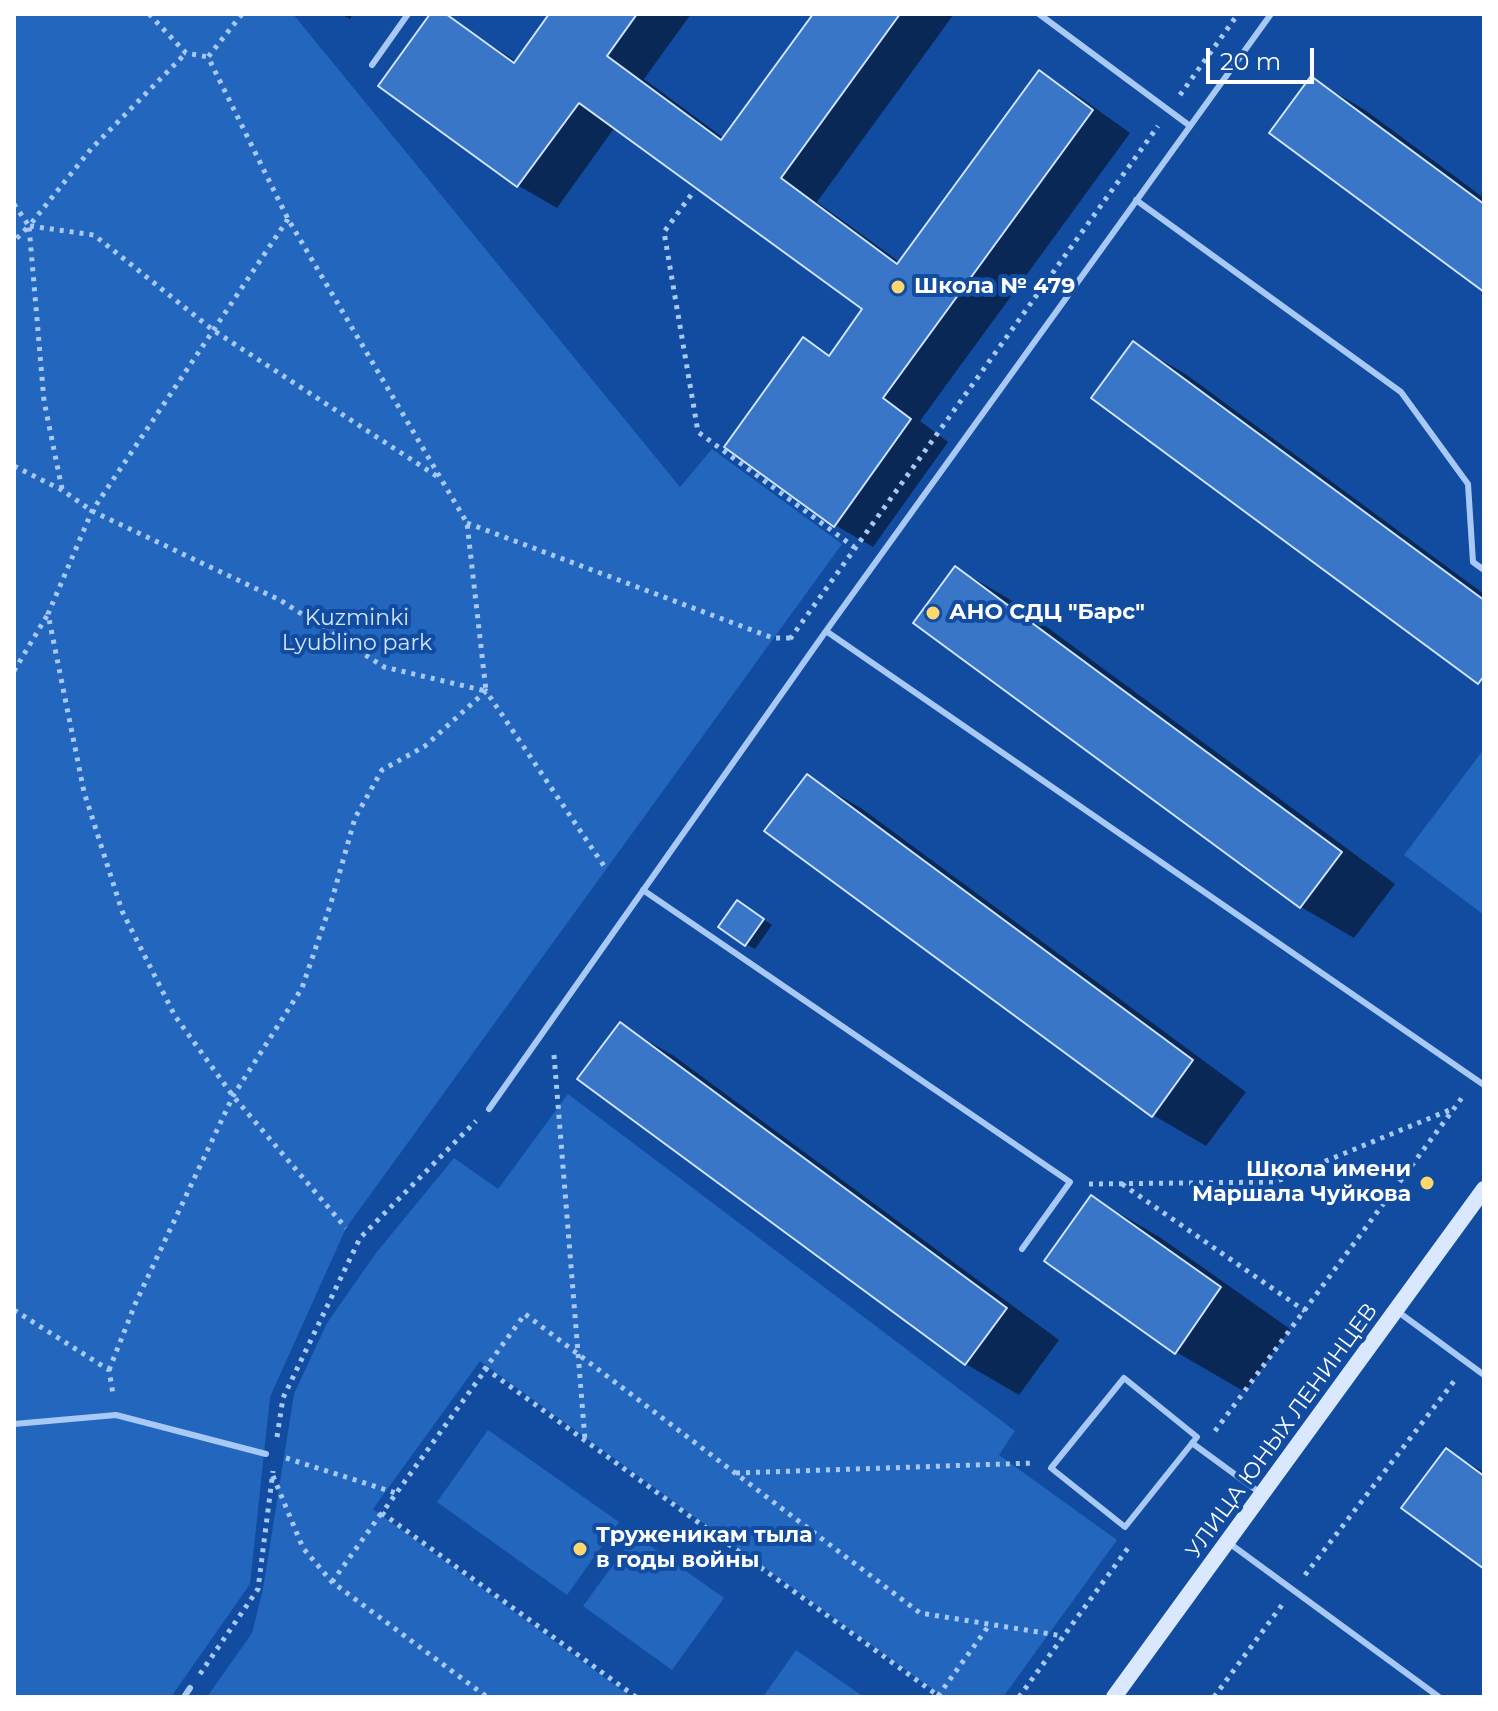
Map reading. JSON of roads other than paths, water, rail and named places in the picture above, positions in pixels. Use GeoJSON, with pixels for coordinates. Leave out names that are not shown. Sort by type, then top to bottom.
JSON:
{"type":"FeatureCollection","features":[{"type":"Feature","properties":{"kind":"main road","name":"УЛИЦА ЮНЫХ ЛЕНИНЦЕВ"},"geometry":{"type":"LineString","coordinates":[[1114,1697],[1484,1189]]}},
{"type":"Feature","properties":{"kind":"lane"},"geometry":{"type":"LineString","coordinates":[[372,65],[408,14]]}},
{"type":"Feature","properties":{"kind":"lane"},"geometry":{"type":"LineString","coordinates":[[1039,14],[1190,126]]}},
{"type":"Feature","properties":{"kind":"lane"},"geometry":{"type":"LineString","coordinates":[[489,1109],[826,631],[1271,14]]}},
{"type":"Feature","properties":{"kind":"lane"},"geometry":{"type":"LineString","coordinates":[[1136,200],[1401,392],[1468,484],[1473,562],[1484,570]]}},
{"type":"Feature","properties":{"kind":"lane"},"geometry":{"type":"LineString","coordinates":[[826,631],[1484,1085]]}},
{"type":"Feature","properties":{"kind":"lane"},"geometry":{"type":"LineString","coordinates":[[643,890],[1070,1182],[1022,1249]]}},
{"type":"Feature","properties":{"kind":"lane"},"geometry":{"type":"LineString","coordinates":[[1397,1311],[1484,1375]]}},
{"type":"Feature","properties":{"kind":"lane"},"geometry":{"type":"LineString","coordinates":[[1124,1378],[1197,1437],[1192,1443],[1125,1527],[1051,1468],[1124,1378]]}},
{"type":"Feature","properties":{"kind":"lane"},"geometry":{"type":"LineString","coordinates":[[14,1424],[116,1415],[266,1454]]}},
{"type":"Feature","properties":{"kind":"lane"},"geometry":{"type":"LineString","coordinates":[[1192,1443],[1262,1494]]}},
{"type":"Feature","properties":{"kind":"lane"},"geometry":{"type":"LineString","coordinates":[[1227,1542],[1439,1697]]}},
{"type":"Feature","properties":{"kind":"lane"},"geometry":{"type":"LineString","coordinates":[[184,1697],[190,1688]]}},
{"type":"Feature","properties":{"kind":"place","name":"Школа № 479"},"geometry":{"type":"Point","coordinates":[898,287]}},
{"type":"Feature","properties":{"kind":"place","name":"АНО СДЦ \"Барс\""},"geometry":{"type":"Point","coordinates":[933,613]}},
{"type":"Feature","properties":{"kind":"place","name":"Школа имени Маршала Чуйкова"},"geometry":{"type":"Point","coordinates":[1427,1183]}},
{"type":"Feature","properties":{"kind":"place","name":"Труженикам тыла в годы войны"},"geometry":{"type":"Point","coordinates":[580,1549]}},
{"type":"Feature","properties":{"kind":"park label","name":"Kuzminki Lyublino park"},"geometry":{"type":"Point","coordinates":[357,632]}}]}
